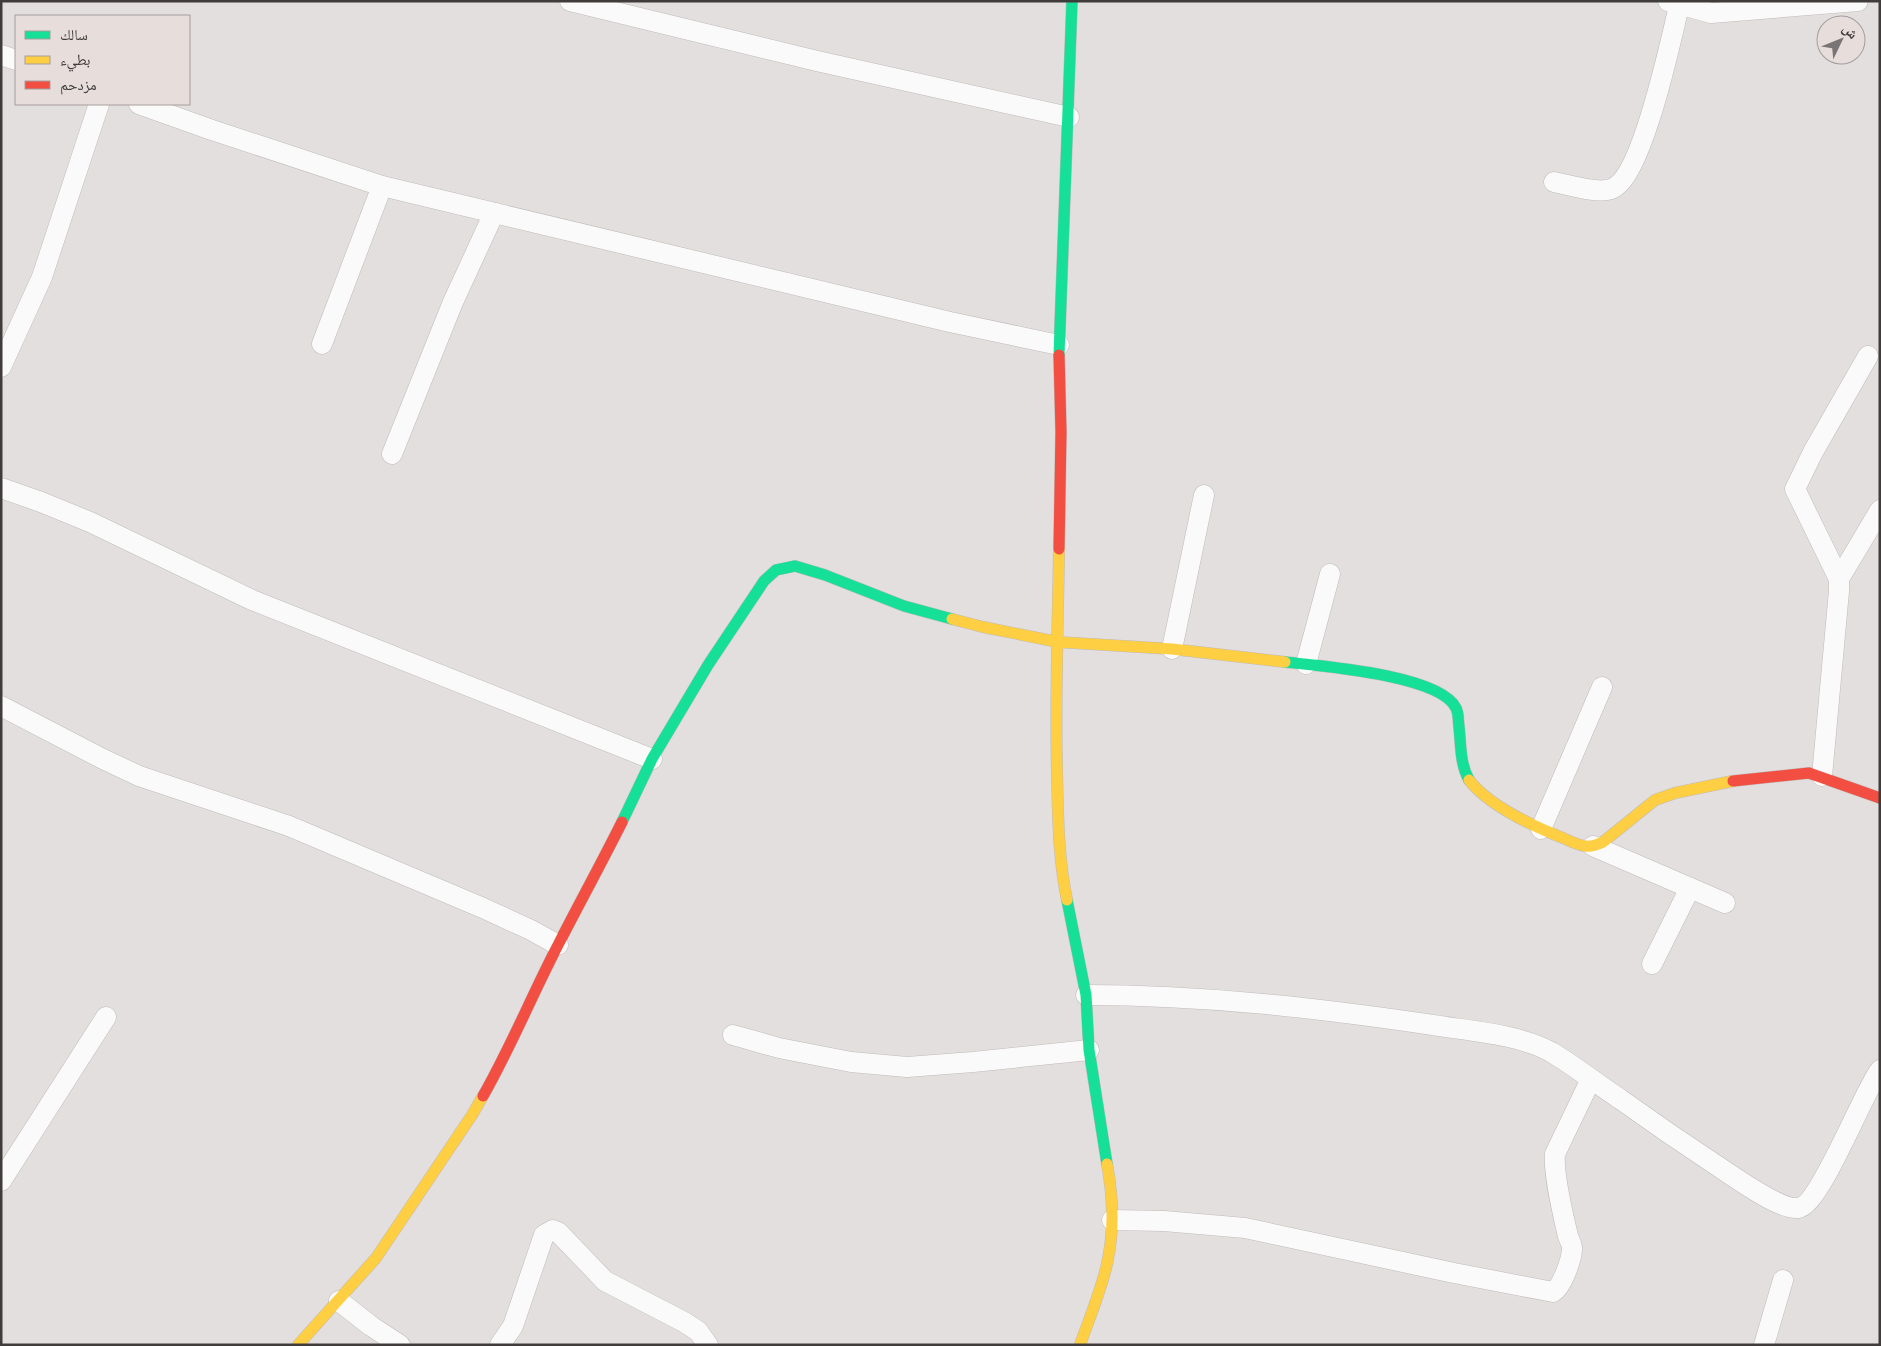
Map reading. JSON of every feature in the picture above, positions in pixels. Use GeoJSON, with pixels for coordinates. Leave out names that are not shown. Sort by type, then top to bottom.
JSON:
{"type":"FeatureCollection","features":[{"type":"Feature","properties":{"kind":"street"},"geometry":{"type":"LineString","coordinates":[[570,1],[826,63],[1069,117]]}},
{"type":"Feature","properties":{"kind":"street"},"geometry":{"type":"LineString","coordinates":[[1554,182],[1604,191],[1613,189],[1620,183],[1644,138],[1653,107],[1674,3],[1711,13],[1858,1]]}},
{"type":"Feature","properties":{"kind":"street"},"geometry":{"type":"LineString","coordinates":[[1070,2],[1069,117],[1059,345],[1060,442],[1056,738],[1058,831],[1063,880],[1086,995],[1089,1050],[1110,1180],[1112,1220],[1107,1264],[1080,1345]]}},
{"type":"Feature","properties":{"kind":"street"},"geometry":{"type":"LineString","coordinates":[[1,55],[15,60]]}},
{"type":"Feature","properties":{"kind":"street"},"geometry":{"type":"LineString","coordinates":[[1,367],[42,278],[99,105]]}},
{"type":"Feature","properties":{"kind":"street"},"geometry":{"type":"LineString","coordinates":[[142,105],[382,186],[932,318],[1059,345]]}},
{"type":"Feature","properties":{"kind":"street"},"geometry":{"type":"LineString","coordinates":[[322,344],[382,186]]}},
{"type":"Feature","properties":{"kind":"street"},"geometry":{"type":"LineString","coordinates":[[392,454],[453,302],[494,212]]}},
{"type":"Feature","properties":{"kind":"street"},"geometry":{"type":"LineString","coordinates":[[1822,776],[1839,579],[1795,489],[1813,452],[1868,356]]}},
{"type":"Feature","properties":{"kind":"street"},"geometry":{"type":"LineString","coordinates":[[1,488],[90,522],[252,600],[652,759]]}},
{"type":"Feature","properties":{"kind":"street"},"geometry":{"type":"LineString","coordinates":[[1172,649],[1204,495]]}},
{"type":"Feature","properties":{"kind":"street"},"geometry":{"type":"LineString","coordinates":[[1839,579],[1880,510]]}},
{"type":"Feature","properties":{"kind":"street"},"geometry":{"type":"LineString","coordinates":[[298,1345],[376,1258],[472,1115],[501,1064],[558,945],[593,882],[652,759],[708,666],[764,581],[776,570],[794,566],[825,575],[904,606],[1058,642],[1172,649],[1306,664],[1384,675],[1434,689],[1444,694],[1458,710],[1462,759],[1465,772],[1479,791],[1499,805],[1542,828],[1570,842],[1583,846],[1593,846],[1603,842],[1655,800],[1675,793],[1731,781],[1809,773],[1880,798]]}},
{"type":"Feature","properties":{"kind":"street"},"geometry":{"type":"LineString","coordinates":[[1306,664],[1330,574]]}},
{"type":"Feature","properties":{"kind":"street"},"geometry":{"type":"LineString","coordinates":[[1542,828],[1602,686]]}},
{"type":"Feature","properties":{"kind":"street"},"geometry":{"type":"LineString","coordinates":[[1,706],[56,736],[139,776],[289,826],[483,908],[531,930],[558,945]]}},
{"type":"Feature","properties":{"kind":"street"},"geometry":{"type":"LineString","coordinates":[[1593,846],[1725,903]]}},
{"type":"Feature","properties":{"kind":"street"},"geometry":{"type":"LineString","coordinates":[[1652,964],[1690,888]]}},
{"type":"Feature","properties":{"kind":"street"},"geometry":{"type":"LineString","coordinates":[[1086,995],[1148,995],[1222,999],[1348,1012],[1470,1031],[1533,1044],[1551,1052],[1743,1183],[1789,1207],[1799,1208],[1804,1206],[1820,1187],[1880,1070]]}},
{"type":"Feature","properties":{"kind":"street"},"geometry":{"type":"LineString","coordinates":[[1,1181],[106,1017]]}},
{"type":"Feature","properties":{"kind":"street"},"geometry":{"type":"LineString","coordinates":[[732,1035],[779,1048],[852,1062],[907,1067],[1089,1050]]}},
{"type":"Feature","properties":{"kind":"street"},"geometry":{"type":"LineString","coordinates":[[1112,1220],[1164,1221],[1246,1228],[1553,1292],[1559,1288],[1572,1250],[1554,1163],[1555,1154],[1591,1079]]}},
{"type":"Feature","properties":{"kind":"street"},"geometry":{"type":"LineString","coordinates":[[500,1345],[513,1326],[544,1235],[553,1230],[558,1232],[605,1281],[684,1322],[698,1331],[708,1345]]}},
{"type":"Feature","properties":{"kind":"street"},"geometry":{"type":"LineString","coordinates":[[1764,1345],[1784,1280]]}},
{"type":"Feature","properties":{"kind":"street"},"geometry":{"type":"LineString","coordinates":[[339,1301],[400,1345]]}},
{"type":"Feature","properties":{"kind":"traffic: fast"},"geometry":{"type":"LineString","coordinates":[[1059,355],[1072,1]]}},
{"type":"Feature","properties":{"kind":"traffic: fast"},"geometry":{"type":"LineString","coordinates":[[622,822],[652,759],[708,665],[764,581],[776,570],[795,566],[825,575],[904,606],[952,619]]}},
{"type":"Feature","properties":{"kind":"traffic: fast"},"geometry":{"type":"LineString","coordinates":[[1285,662],[1378,674],[1428,687],[1446,697],[1457,710],[1462,761],[1469,780]]}},
{"type":"Feature","properties":{"kind":"traffic: fast"},"geometry":{"type":"LineString","coordinates":[[1067,900],[1086,995],[1089,1050],[1107,1164]]}},
{"type":"Feature","properties":{"kind":"traffic: slow"},"geometry":{"type":"LineString","coordinates":[[1059,549],[1056,688],[1057,787],[1060,852],[1067,900]]}},
{"type":"Feature","properties":{"kind":"traffic: slow"},"geometry":{"type":"LineString","coordinates":[[952,619],[1058,642],[1172,649],[1285,662]]}},
{"type":"Feature","properties":{"kind":"traffic: slow"},"geometry":{"type":"LineString","coordinates":[[1469,780],[1488,798],[1512,814],[1538,828],[1574,843],[1587,846],[1594,846],[1603,842],[1655,800],[1675,793],[1733,781]]}},
{"type":"Feature","properties":{"kind":"traffic: slow"},"geometry":{"type":"LineString","coordinates":[[298,1345],[376,1258],[483,1096]]}},
{"type":"Feature","properties":{"kind":"traffic: slow"},"geometry":{"type":"LineString","coordinates":[[1080,1345],[1102,1284],[1111,1239],[1111,1189],[1107,1164]]}},
{"type":"Feature","properties":{"kind":"traffic: jam"},"geometry":{"type":"LineString","coordinates":[[1059,355],[1061,432],[1059,549]]}},
{"type":"Feature","properties":{"kind":"traffic: jam"},"geometry":{"type":"LineString","coordinates":[[1733,781],[1809,773],[1880,798]]}},
{"type":"Feature","properties":{"kind":"traffic: jam"},"geometry":{"type":"LineString","coordinates":[[483,1096],[622,822]]}}]}
